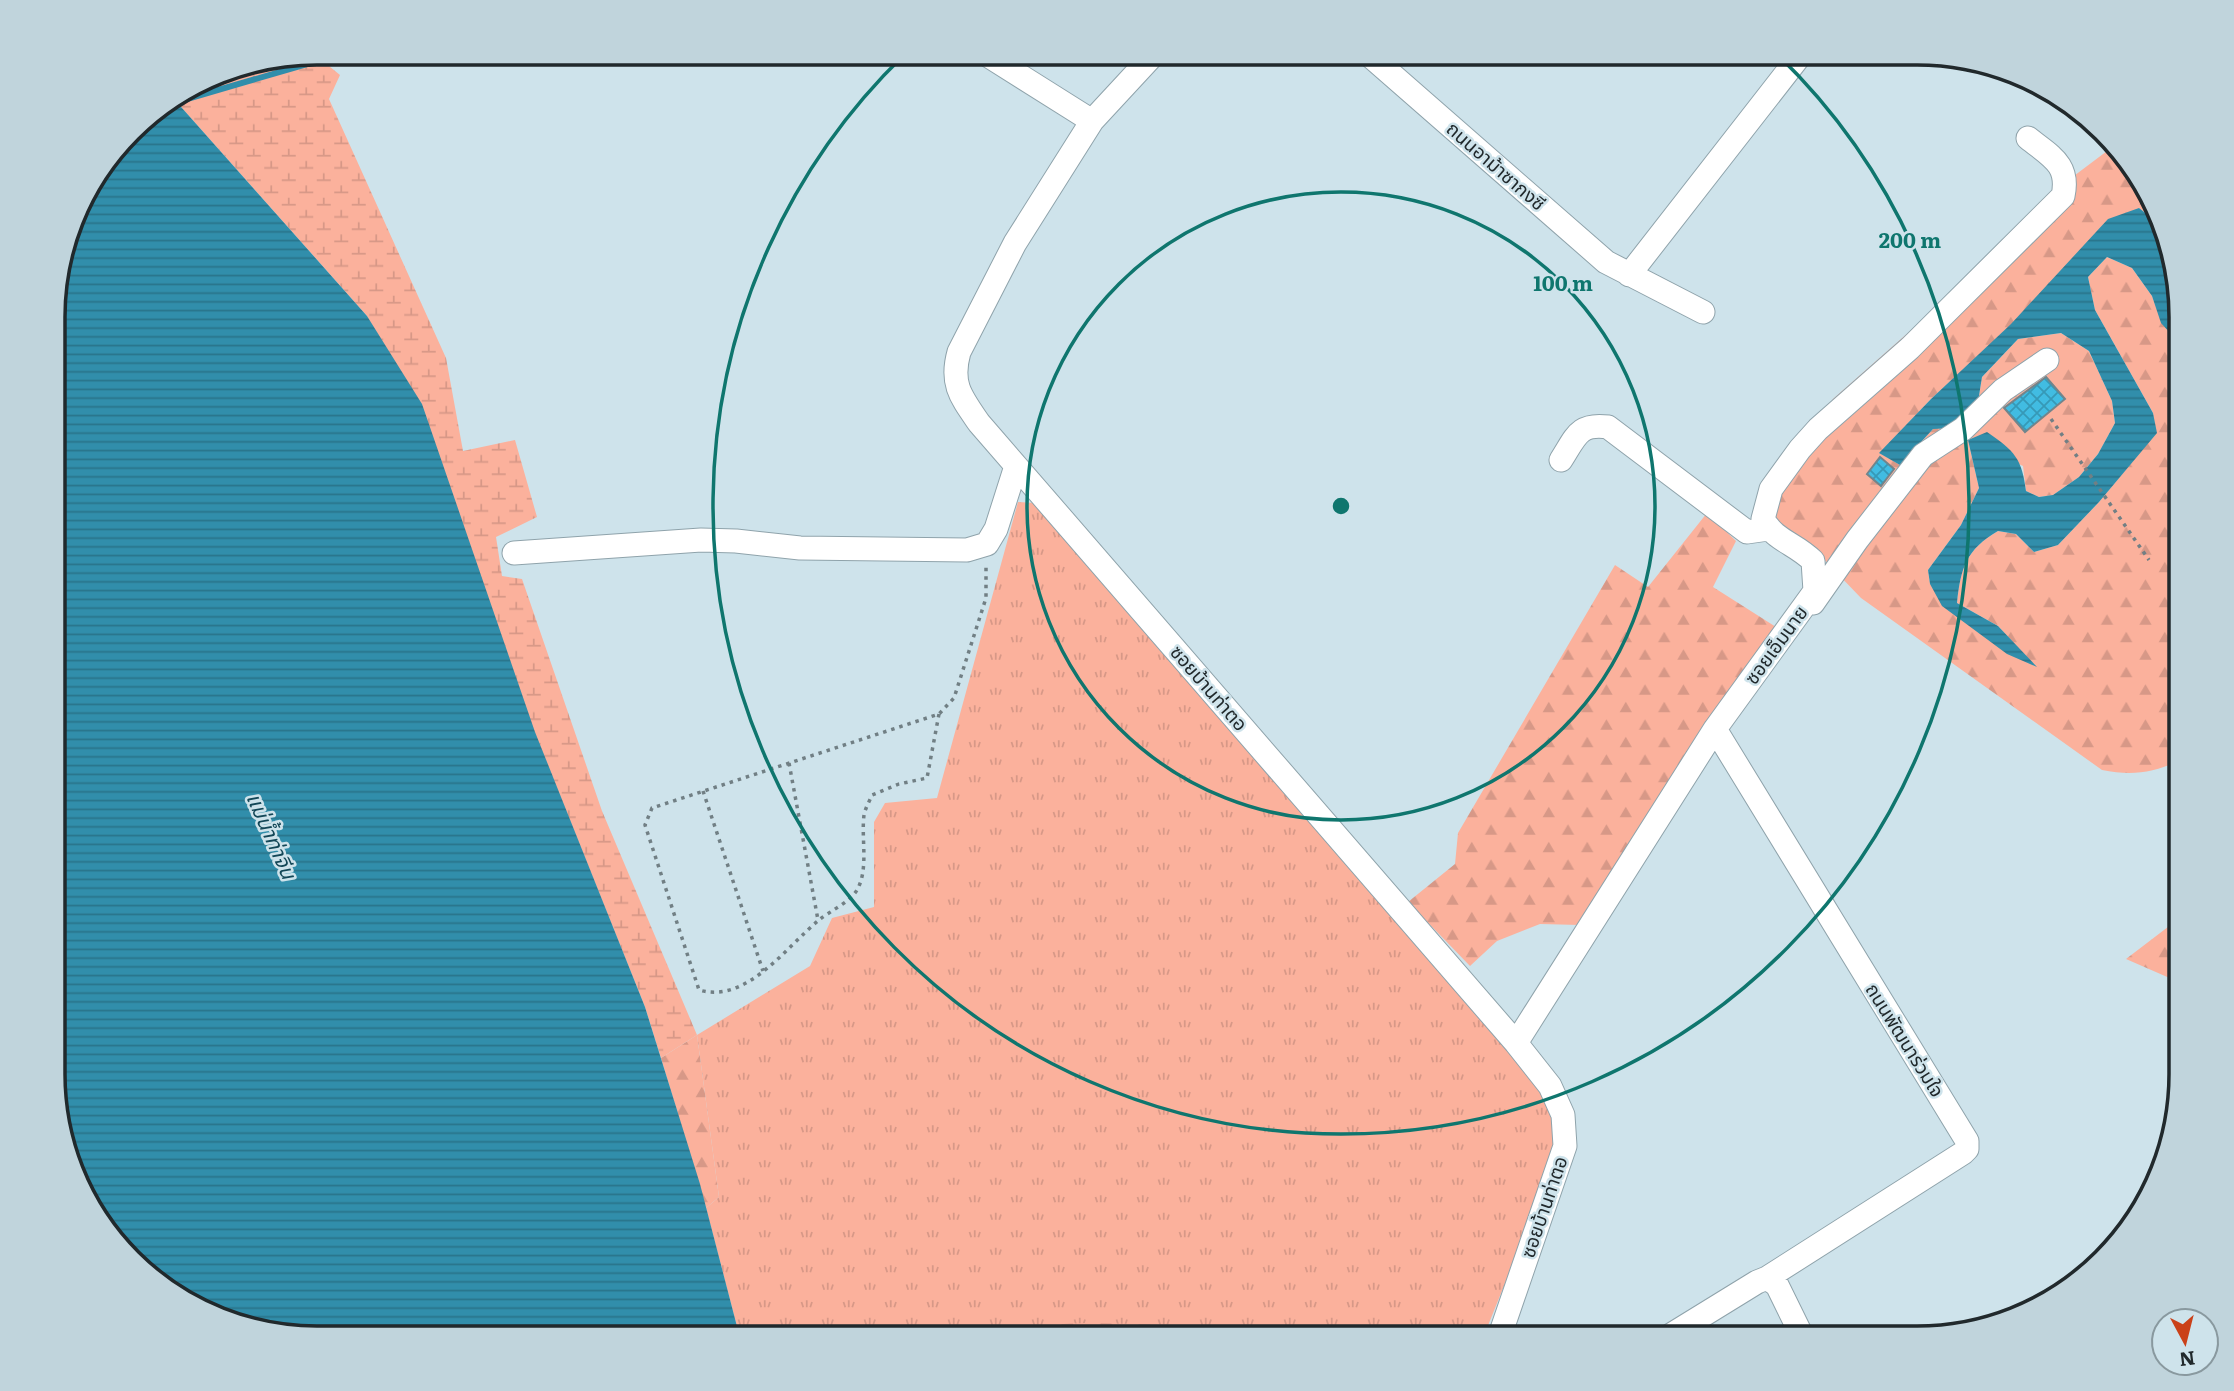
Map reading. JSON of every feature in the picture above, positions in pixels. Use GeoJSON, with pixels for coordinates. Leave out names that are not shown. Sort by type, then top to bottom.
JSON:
{"type":"FeatureCollection","features":[{"type":"Feature","properties":{"kind":"street"},"geometry":{"type":"LineString","coordinates":[[1004,65],[1092,121]]}},
{"type":"Feature","properties":{"kind":"street","name":"ซอยบ้านท่าตอ"},"geometry":{"type":"LineString","coordinates":[[1143,65],[1092,121],[1015,243],[959,352],[954,369],[958,393],[979,423],[1516,1043],[1550,1086],[1563,1115],[1565,1146],[1503,1326]]}},
{"type":"Feature","properties":{"kind":"street","name":"ถนนอาม้าซากงซี"},"geometry":{"type":"LineString","coordinates":[[1382,65],[1606,262],[1703,312]]}},
{"type":"Feature","properties":{"kind":"street"},"geometry":{"type":"LineString","coordinates":[[1629,275],[1792,65]]}},
{"type":"Feature","properties":{"kind":"street"},"geometry":{"type":"LineString","coordinates":[[1561,460],[1580,430],[1594,425],[1608,427],[1747,532],[1768,529],[1763,519],[1772,489],[1800,449],[1818,429],[1910,348],[2063,196],[2067,181],[2061,165],[2028,138]]}},
{"type":"Feature","properties":{"kind":"street"},"geometry":{"type":"LineString","coordinates":[[1717,734],[1857,540],[1923,455],[1963,429],[2003,390],[2047,360]]}},
{"type":"Feature","properties":{"kind":"street"},"geometry":{"type":"LineString","coordinates":[[514,553],[701,540],[736,541],[766,546],[967,550],[986,544],[996,529],[1016,466]]}},
{"type":"Feature","properties":{"kind":"street","name":"ซอยเอ็มนาย"},"geometry":{"type":"LineString","coordinates":[[1516,1043],[1717,734],[1815,591],[1814,561],[1802,550],[1768,529]]}},
{"type":"Feature","properties":{"kind":"street","name":"ถนนพัฒนาร่วมใจ"},"geometry":{"type":"LineString","coordinates":[[1717,734],[1967,1141],[1967,1149],[1963,1153],[1768,1278]]}},
{"type":"Feature","properties":{"kind":"street"},"geometry":{"type":"LineString","coordinates":[[1685,1326],[1756,1282],[1768,1278],[1777,1285],[1797,1326]]}},
{"type":"Feature","properties":{"kind":"path"},"geometry":{"type":"LineString","coordinates":[[2051,419],[2149,559]]}},
{"type":"Feature","properties":{"kind":"path"},"geometry":{"type":"LineString","coordinates":[[939,714],[927,778],[899,784],[872,795],[864,813],[862,878],[856,893],[818,920],[763,971],[733,990],[713,994],[699,990],[645,825],[652,808],[939,714],[954,698],[986,598],[986,544]]}},
{"type":"Feature","properties":{"kind":"path"},"geometry":{"type":"LineString","coordinates":[[789,763],[818,920]]}},
{"type":"Feature","properties":{"kind":"path"},"geometry":{"type":"LineString","coordinates":[[703,791],[763,971]]}},
{"type":"Feature","properties":{"kind":"green space"},"geometry":{"type":"Polygon","coordinates":[[[301,65],[328,65],[340,75],[329,99],[446,358],[463,451],[515,440],[537,517],[496,537],[502,576],[522,579],[602,811],[697,1035],[661,1058],[645,1007],[367,316],[180,105],[220,84],[252,73],[301,65]]]}},
{"type":"Feature","properties":{"kind":"green space"},"geometry":{"type":"Polygon","coordinates":[[[2107,151],[2127,177],[2148,215],[2139,208],[1931,399],[1880,453],[1900,465],[1933,429],[1978,402],[1982,377],[2018,339],[2061,333],[2089,351],[2112,401],[2115,423],[2098,454],[2079,477],[2053,495],[2039,497],[2026,491],[2023,466],[1968,440],[1979,488],[1961,525],[1928,570],[1930,584],[2035,666],[1998,626],[1957,603],[1963,569],[1979,545],[1998,531],[2016,534],[2034,552],[2058,545],[2099,502],[2156,433],[2153,413],[2095,310],[2088,277],[2107,257],[2132,268],[2152,296],[2162,323],[2169,331],[2169,765],[2152,770],[2123,773],[2102,770],[1861,598],[1811,546],[1753,522],[1833,399],[1952,294],[2042,200],[2107,151]]]}},
{"type":"Feature","properties":{"kind":"green space"},"geometry":{"type":"Polygon","coordinates":[[[1018,502],[1035,503],[1551,1100],[1559,1135],[1551,1169],[1488,1326],[737,1326],[706,1208],[719,1197],[697,1035],[810,966],[832,918],[874,907],[874,822],[885,803],[937,798],[1018,502]]]}},
{"type":"Feature","properties":{"kind":"green space"},"geometry":{"type":"Polygon","coordinates":[[[1707,513],[1736,541],[1713,587],[1776,627],[1580,925],[1540,924],[1497,941],[1470,966],[1408,902],[1455,864],[1458,833],[1615,565],[1648,587],[1707,513]]]}},
{"type":"Feature","properties":{"kind":"green space"},"geometry":{"type":"Polygon","coordinates":[[[2169,926],[2169,978],[2126,959],[2169,926]]]}},
{"type":"Feature","properties":{"kind":"green space"},"geometry":{"type":"Polygon","coordinates":[[[697,1035],[719,1197],[706,1208],[661,1058],[697,1035]]]}},
{"type":"Feature","properties":{"kind":"green space"},"geometry":{"type":"Polygon","coordinates":[[[1085,1323],[1229,1326],[1020,1326],[1085,1323]]]}},
{"type":"Feature","properties":{"kind":"water","name":"แม่น้ำท่าจีน"},"geometry":{"type":"Polygon","coordinates":[[[180,105],[367,316],[422,404],[535,732],[645,1007],[700,1184],[737,1326],[301,1326],[252,1318],[205,1300],[163,1274],[117,1228],[91,1186],[73,1139],[65,1090],[65,301],[78,236],[107,177],[127,151],[151,127],[180,105]]]}},
{"type":"Feature","properties":{"kind":"water"},"geometry":{"type":"Polygon","coordinates":[[[2139,208],[2148,215],[2161,252],[2169,301],[2169,332],[2161,323],[2152,296],[2132,268],[2107,257],[2088,277],[2095,310],[2153,413],[2157,433],[2099,502],[2058,545],[2034,552],[2016,534],[1998,531],[1987,538],[1972,553],[1963,569],[1957,603],[1998,626],[2037,667],[2007,654],[1942,606],[1930,584],[1928,570],[1961,525],[1979,488],[1968,440],[1987,432],[2004,445],[2019,463],[2026,491],[2039,497],[2053,495],[2079,477],[2098,454],[2115,423],[2112,401],[2089,351],[2061,333],[2018,339],[1982,377],[1978,402],[1954,428],[1933,429],[1900,465],[1879,453],[1931,399],[2011,324],[2108,219],[2139,208]]]}},
{"type":"Feature","properties":{"kind":"building"},"geometry":{"type":"Polygon","coordinates":[[[2046,377],[2065,399],[2025,432],[2004,408],[2046,377]]]}},
{"type":"Feature","properties":{"kind":"building"},"geometry":{"type":"Polygon","coordinates":[[[1880,457],[1894,469],[1881,486],[1867,474],[1880,457]]]}},
{"type":"Feature","properties":{"kind":"waterway"},"geometry":{"type":"LineString","coordinates":[[195,97],[304,65]]}}]}
